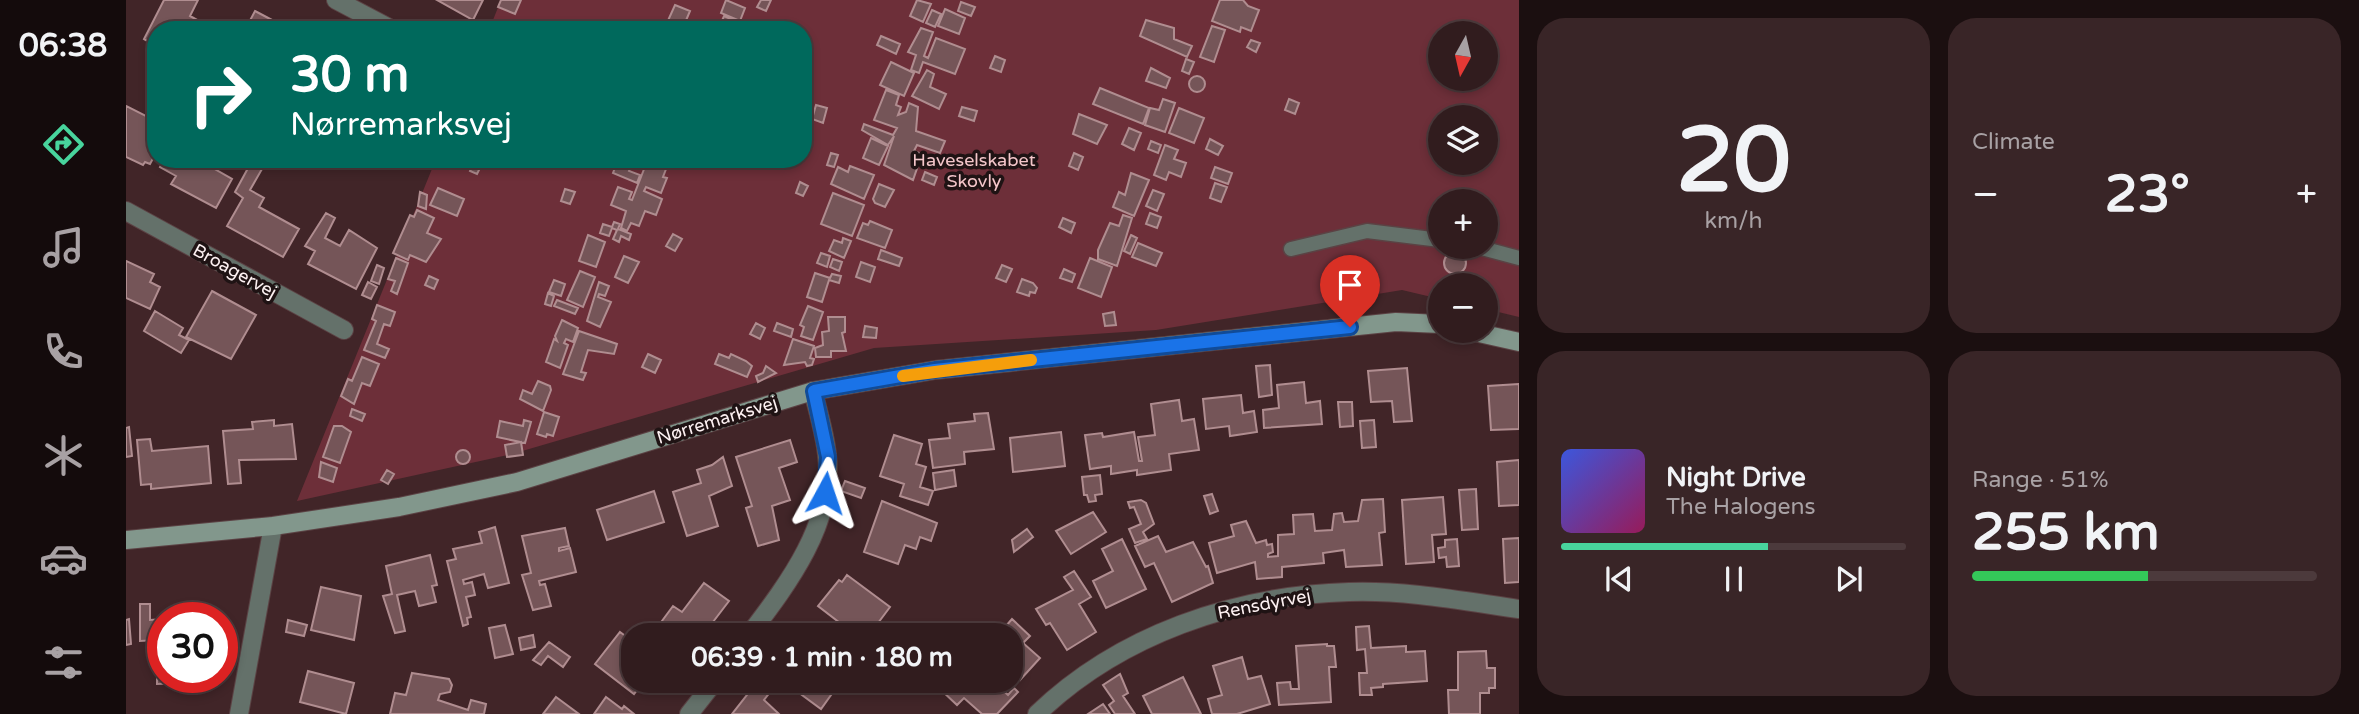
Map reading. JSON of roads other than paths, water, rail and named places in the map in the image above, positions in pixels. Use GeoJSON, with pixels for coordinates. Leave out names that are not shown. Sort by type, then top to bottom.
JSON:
{"type":"FeatureCollection","features":[{"type":"Feature","properties":{"kind":"street"},"geometry":{"type":"LineString","coordinates":[[336,0],[376,21]]}},
{"type":"Feature","properties":{"kind":"street","name":"Broagervej"},"geometry":{"type":"LineString","coordinates":[[126,211],[344,330]]}},
{"type":"Feature","properties":{"kind":"street","name":"Nørremarksvej"},"geometry":{"type":"LineString","coordinates":[[126,540],[274,526],[399,507],[517,482],[814,391],[989,364],[1396,322],[1428,323]]}},
{"type":"Feature","properties":{"kind":"street"},"geometry":{"type":"LineString","coordinates":[[1498,337],[1519,342]]}},
{"type":"Feature","properties":{"kind":"street"},"geometry":{"type":"LineString","coordinates":[[758,623],[790,581],[818,518],[825,493],[828,457],[814,391]]}},
{"type":"Feature","properties":{"kind":"street"},"geometry":{"type":"LineString","coordinates":[[239,714],[274,526]]}},
{"type":"Feature","properties":{"kind":"street","name":"Rensdyrvej"},"geometry":{"type":"LineString","coordinates":[[1037,714],[1067,685],[1124,650],[1189,621],[1254,603],[1300,595],[1351,592],[1427,596],[1519,609]]}},
{"type":"Feature","properties":{"kind":"street"},"geometry":{"type":"LineString","coordinates":[[689,714],[706,693]]}},
{"type":"Feature","properties":{"kind":"lane"},"geometry":{"type":"LineString","coordinates":[[1291,249],[1367,232],[1428,239]]}},
{"type":"Feature","properties":{"kind":"lane"},"geometry":{"type":"LineString","coordinates":[[1498,252],[1519,258]]}},
{"type":"Feature","properties":{"kind":"park label","name":"Haveselskabet Skovly"},"geometry":{"type":"Point","coordinates":[974,170]}}]}
